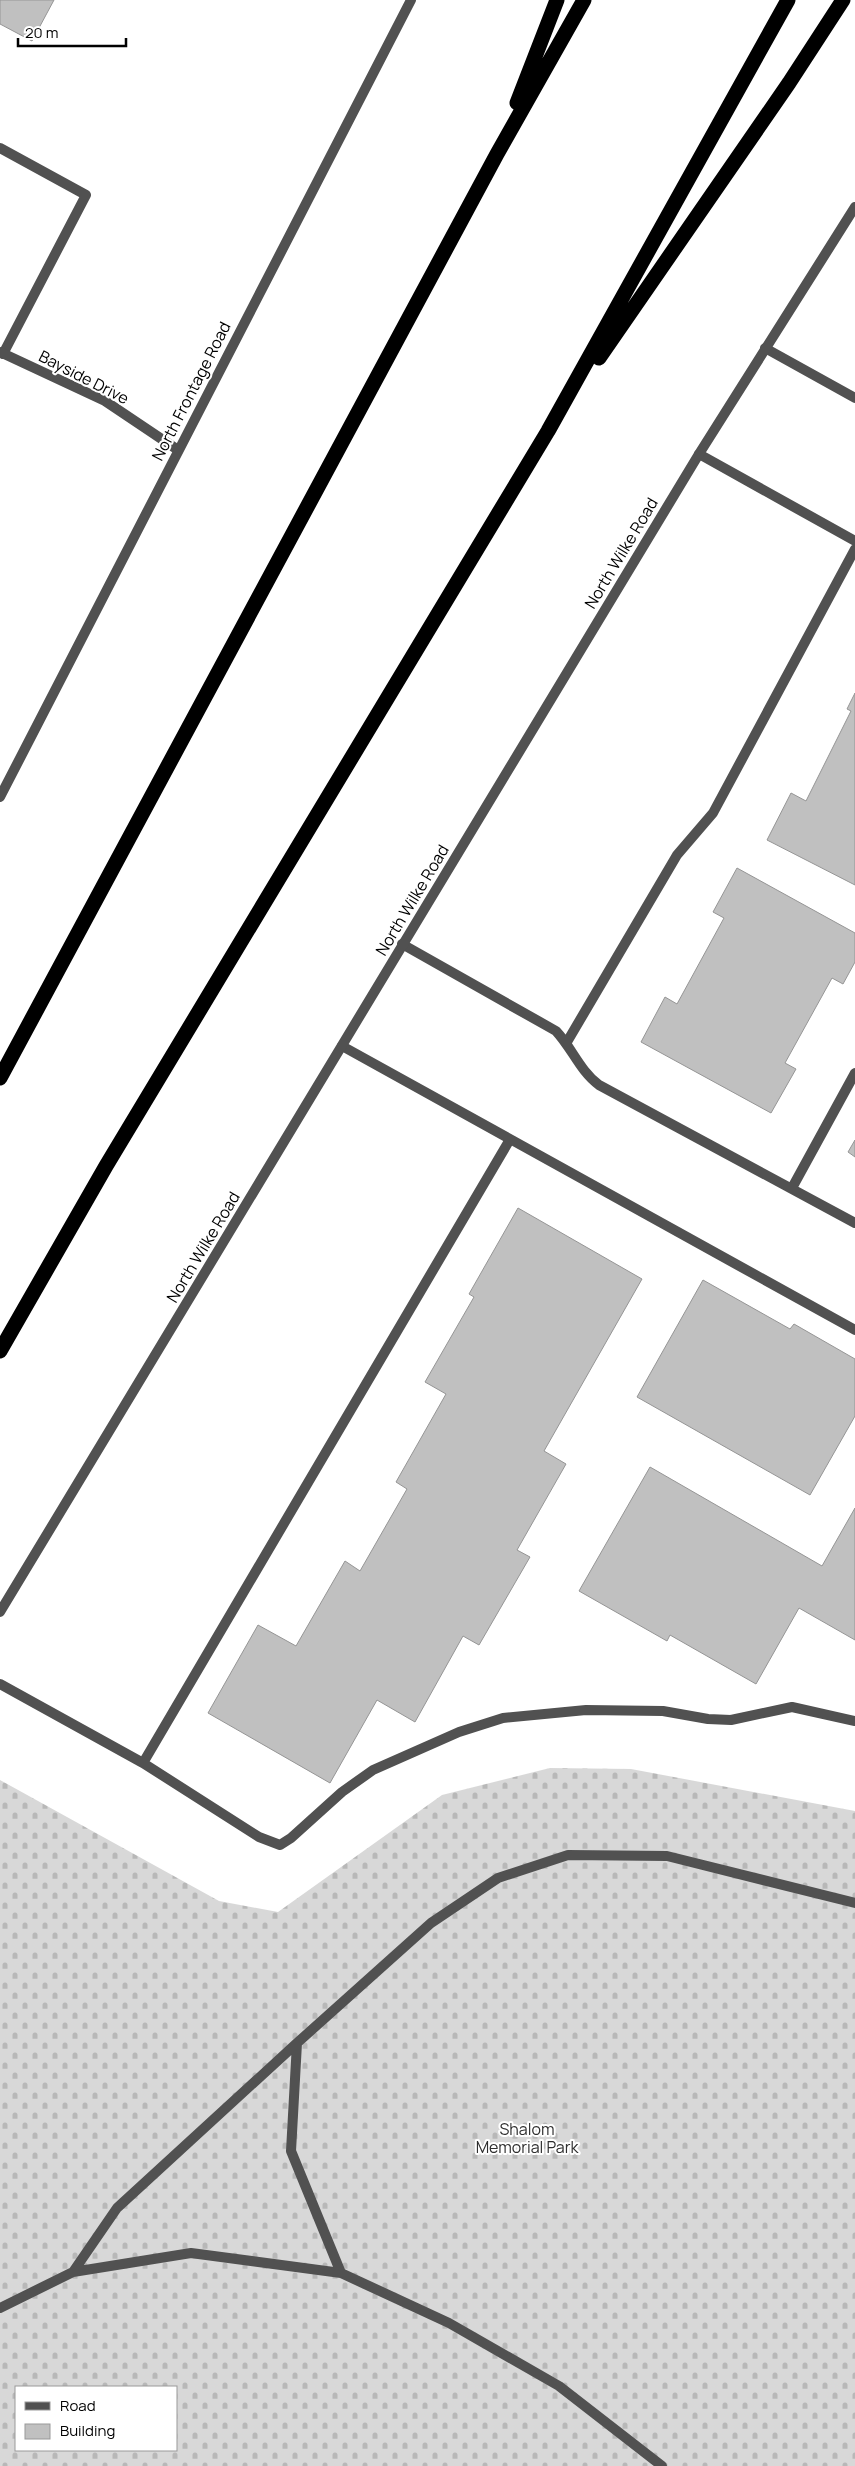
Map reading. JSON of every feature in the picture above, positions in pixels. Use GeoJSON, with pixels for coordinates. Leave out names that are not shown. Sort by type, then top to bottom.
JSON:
{"type":"FeatureCollection","features":[{"type":"Feature","properties":{"kind":"highway"},"geometry":{"type":"LineString","coordinates":[[497,154],[557,0]]}},
{"type":"Feature","properties":{"kind":"highway"},"geometry":{"type":"LineString","coordinates":[[0,1078],[497,154],[584,0]]}},
{"type":"Feature","properties":{"kind":"highway"},"geometry":{"type":"LineString","coordinates":[[0,1351],[106,1166],[548,431],[788,0]]}},
{"type":"Feature","properties":{"kind":"highway"},"geometry":{"type":"LineString","coordinates":[[548,431],[789,84],[843,0]]}},
{"type":"Feature","properties":{"kind":"street","name":"North Frontage Road"},"geometry":{"type":"LineString","coordinates":[[0,797],[411,0]]}},
{"type":"Feature","properties":{"kind":"street"},"geometry":{"type":"LineString","coordinates":[[0,148],[86,195],[1,353]]}},
{"type":"Feature","properties":{"kind":"street","name":"North Wilke Road"},"geometry":{"type":"LineString","coordinates":[[0,1612],[699,454],[855,207]]}},
{"type":"Feature","properties":{"kind":"street"},"geometry":{"type":"LineString","coordinates":[[765,348],[855,398]]}},
{"type":"Feature","properties":{"kind":"street","name":"Bayside Drive"},"geometry":{"type":"LineString","coordinates":[[1,353],[105,401],[178,450]]}},
{"type":"Feature","properties":{"kind":"street"},"geometry":{"type":"LineString","coordinates":[[699,454],[855,541]]}},
{"type":"Feature","properties":{"kind":"street"},"geometry":{"type":"LineString","coordinates":[[567,1042],[677,855],[713,812],[855,549]]}},
{"type":"Feature","properties":{"kind":"street"},"geometry":{"type":"LineString","coordinates":[[402,944],[556,1031],[567,1042],[583,1069],[599,1085],[855,1223]]}},
{"type":"Feature","properties":{"kind":"street"},"geometry":{"type":"LineString","coordinates":[[342,1046],[510,1141],[855,1330]]}},
{"type":"Feature","properties":{"kind":"street"},"geometry":{"type":"LineString","coordinates":[[792,1188],[855,1073]]}},
{"type":"Feature","properties":{"kind":"street"},"geometry":{"type":"LineString","coordinates":[[143,1763],[510,1141]]}},
{"type":"Feature","properties":{"kind":"street"},"geometry":{"type":"LineString","coordinates":[[0,1684],[143,1763],[259,1837],[280,1845],[291,1838],[342,1792],[373,1770],[459,1732],[503,1718],[586,1710],[654,1710],[708,1719],[731,1720],[792,1707],[855,1721]]}},
{"type":"Feature","properties":{"kind":"street"},"geometry":{"type":"LineString","coordinates":[[73,2272],[117,2208],[431,1923],[498,1878],[568,1855],[667,1856],[855,1903]]}},
{"type":"Feature","properties":{"kind":"street"},"geometry":{"type":"LineString","coordinates":[[297,2043],[291,2151],[341,2273]]}},
{"type":"Feature","properties":{"kind":"street"},"geometry":{"type":"LineString","coordinates":[[0,2308],[73,2272],[191,2252],[341,2273],[449,2323],[558,2386],[662,2466]]}},
{"type":"Feature","properties":{"kind":"green space","name":"Shalom Memorial Park"},"geometry":{"type":"Polygon","coordinates":[[[550,1768],[631,1769],[855,1811],[855,2466],[0,2466],[0,1780],[219,1901],[278,1912],[442,1795],[550,1768]]]}},
{"type":"Feature","properties":{"kind":"building"},"geometry":{"type":"Polygon","coordinates":[[[0,0],[54,0],[32,41],[0,24],[0,0]]]}},
{"type":"Feature","properties":{"kind":"building"},"geometry":{"type":"Polygon","coordinates":[[[855,693],[855,885],[767,840],[791,793],[806,801],[851,711],[847,709],[855,693]]]}},
{"type":"Feature","properties":{"kind":"building"},"geometry":{"type":"Polygon","coordinates":[[[737,868],[855,933],[855,962],[843,984],[832,978],[785,1063],[796,1069],[771,1113],[641,1042],[665,997],[677,1004],[724,918],[713,912],[737,868]]]}},
{"type":"Feature","properties":{"kind":"building"},"geometry":{"type":"Polygon","coordinates":[[[855,1140],[855,1157],[848,1152],[855,1140]]]}},
{"type":"Feature","properties":{"kind":"building"},"geometry":{"type":"Polygon","coordinates":[[[518,1208],[642,1279],[544,1451],[566,1464],[517,1550],[530,1557],[479,1645],[463,1636],[415,1722],[377,1700],[330,1783],[208,1713],[258,1625],[296,1646],[345,1561],[360,1571],[407,1489],[396,1482],[446,1394],[425,1382],[474,1297],[469,1294],[518,1208]]]}},
{"type":"Feature","properties":{"kind":"building"},"geometry":{"type":"Polygon","coordinates":[[[703,1280],[790,1329],[794,1324],[855,1359],[855,1416],[810,1495],[637,1397],[703,1280]]]}},
{"type":"Feature","properties":{"kind":"building"},"geometry":{"type":"Polygon","coordinates":[[[650,1467],[822,1566],[855,1508],[855,1640],[799,1608],[756,1684],[670,1635],[667,1641],[579,1591],[650,1467]]]}}]}
